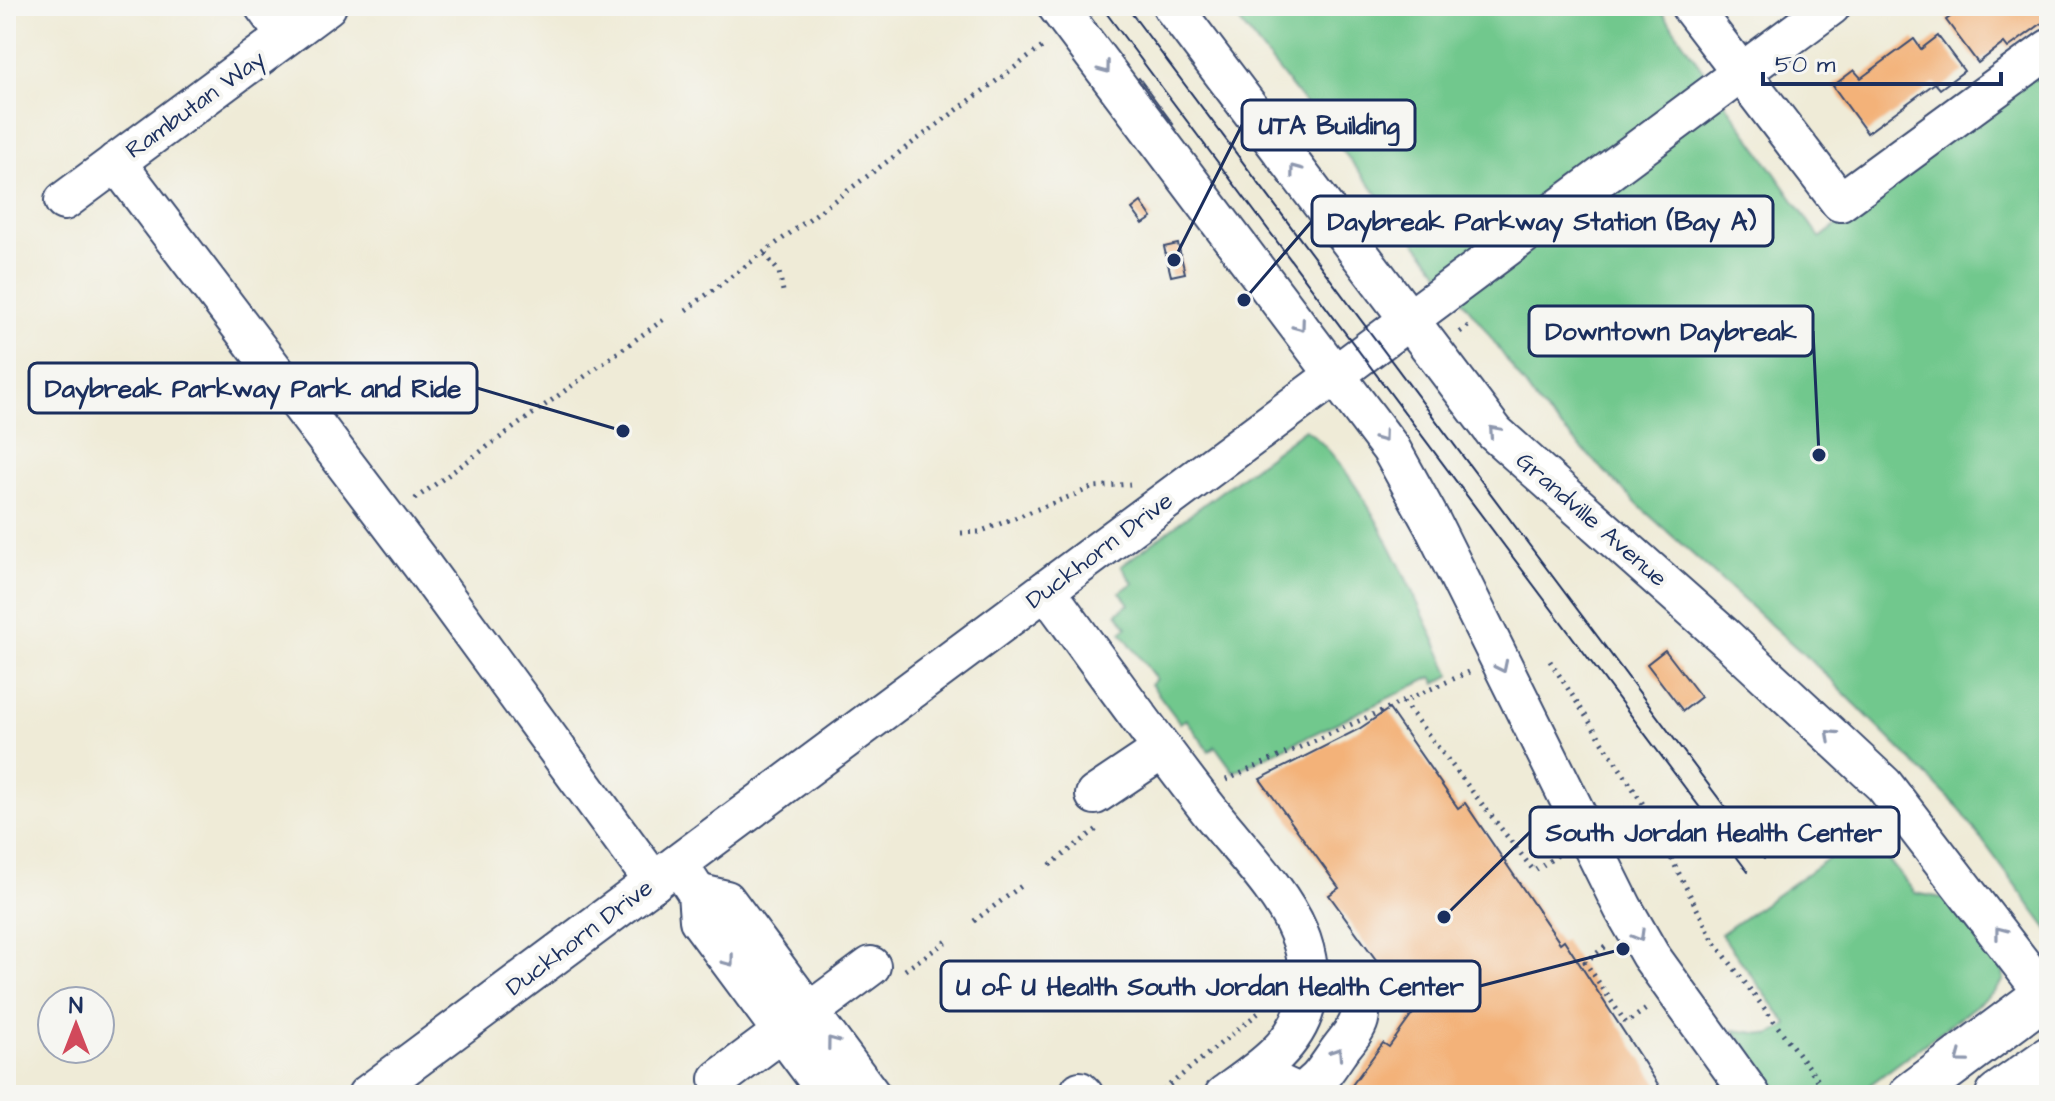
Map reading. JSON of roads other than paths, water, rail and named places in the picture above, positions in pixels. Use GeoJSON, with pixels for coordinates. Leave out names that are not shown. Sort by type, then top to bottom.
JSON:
{"type":"FeatureCollection","features":[{"type":"Feature","properties":{"kind":"main road"},"geometry":{"type":"LineString","coordinates":[[1911,1095],[2048,996]]}},
{"type":"Feature","properties":{"kind":"main road"},"geometry":{"type":"LineString","coordinates":[[1958,1095],[2005,1058],[2048,996]]}},
{"type":"Feature","properties":{"kind":"main road"},"geometry":{"type":"LineString","coordinates":[[1998,1095],[2049,1059]]}},
{"type":"Feature","properties":{"kind":"main road"},"geometry":{"type":"LineString","coordinates":[[2043,1095],[2049,1091]]}},
{"type":"Feature","properties":{"kind":"street"},"geometry":{"type":"LineString","coordinates":[[264,6],[286,36]]}},
{"type":"Feature","properties":{"kind":"street","name":"Rambutan Way"},"geometry":{"type":"LineString","coordinates":[[64,201],[327,6]]}},
{"type":"Feature","properties":{"kind":"street","name":"Grandville Avenue"},"geometry":{"type":"LineString","coordinates":[[1172,6],[1495,433],[1726,638],[1884,785],[2048,996]]}},
{"type":"Feature","properties":{"kind":"street"},"geometry":{"type":"LineString","coordinates":[[1690,6],[1840,202],[2049,49]]}},
{"type":"Feature","properties":{"kind":"street","name":"Duckhorn Drive"},"geometry":{"type":"LineString","coordinates":[[367,1095],[676,880],[1046,590],[1831,6]]}},
{"type":"Feature","properties":{"kind":"street"},"geometry":{"type":"LineString","coordinates":[[1054,23],[1336,374],[1410,481],[1630,920],[1674,990],[1751,1095]]}},
{"type":"Feature","properties":{"kind":"street"},"geometry":{"type":"LineString","coordinates":[[116,162],[421,564],[676,880],[699,920],[871,1095]]}},
{"type":"Feature","properties":{"kind":"street"},"geometry":{"type":"LineString","coordinates":[[1046,590],[1162,750],[1297,927],[1306,949],[1308,976],[1305,1008],[1295,1031],[1277,1054],[1224,1095]]}},
{"type":"Feature","properties":{"kind":"street"},"geometry":{"type":"LineString","coordinates":[[1096,812],[1162,750]]}},
{"type":"Feature","properties":{"kind":"street"},"geometry":{"type":"LineString","coordinates":[[719,1079],[794,1020],[884,971]]}},
{"type":"Feature","properties":{"kind":"street"},"geometry":{"type":"LineString","coordinates":[[1255,1073],[1299,1093],[1314,1086],[1359,1021],[1360,1004],[1348,989],[1329,980],[1308,976]]}},
{"type":"Feature","properties":{"kind":"street"},"geometry":{"type":"LineString","coordinates":[[794,1020],[829,1095]]}},
{"type":"Feature","properties":{"kind":"tram line"},"geometry":{"type":"LineString","coordinates":[[1101,6],[1748,872]]}},
{"type":"Feature","properties":{"kind":"tram line"},"geometry":{"type":"LineString","coordinates":[[1126,6],[1764,859]]}},
{"type":"Feature","properties":{"kind":"place","name":"UTA Building"},"geometry":{"type":"Point","coordinates":[1174,260]}},
{"type":"Feature","properties":{"kind":"place","name":"Daybreak Parkway Station (Bay A)"},"geometry":{"type":"Point","coordinates":[1244,300]}},
{"type":"Feature","properties":{"kind":"place","name":"Daybreak Parkway Park and Ride"},"geometry":{"type":"Point","coordinates":[623,431]}},
{"type":"Feature","properties":{"kind":"place","name":"Downtown Daybreak"},"geometry":{"type":"Point","coordinates":[1819,455]}},
{"type":"Feature","properties":{"kind":"place","name":"South Jordan Health Center"},"geometry":{"type":"Point","coordinates":[1444,917]}},
{"type":"Feature","properties":{"kind":"place","name":"U of U Health South Jordan Health Center"},"geometry":{"type":"Point","coordinates":[1623,949]}}]}
